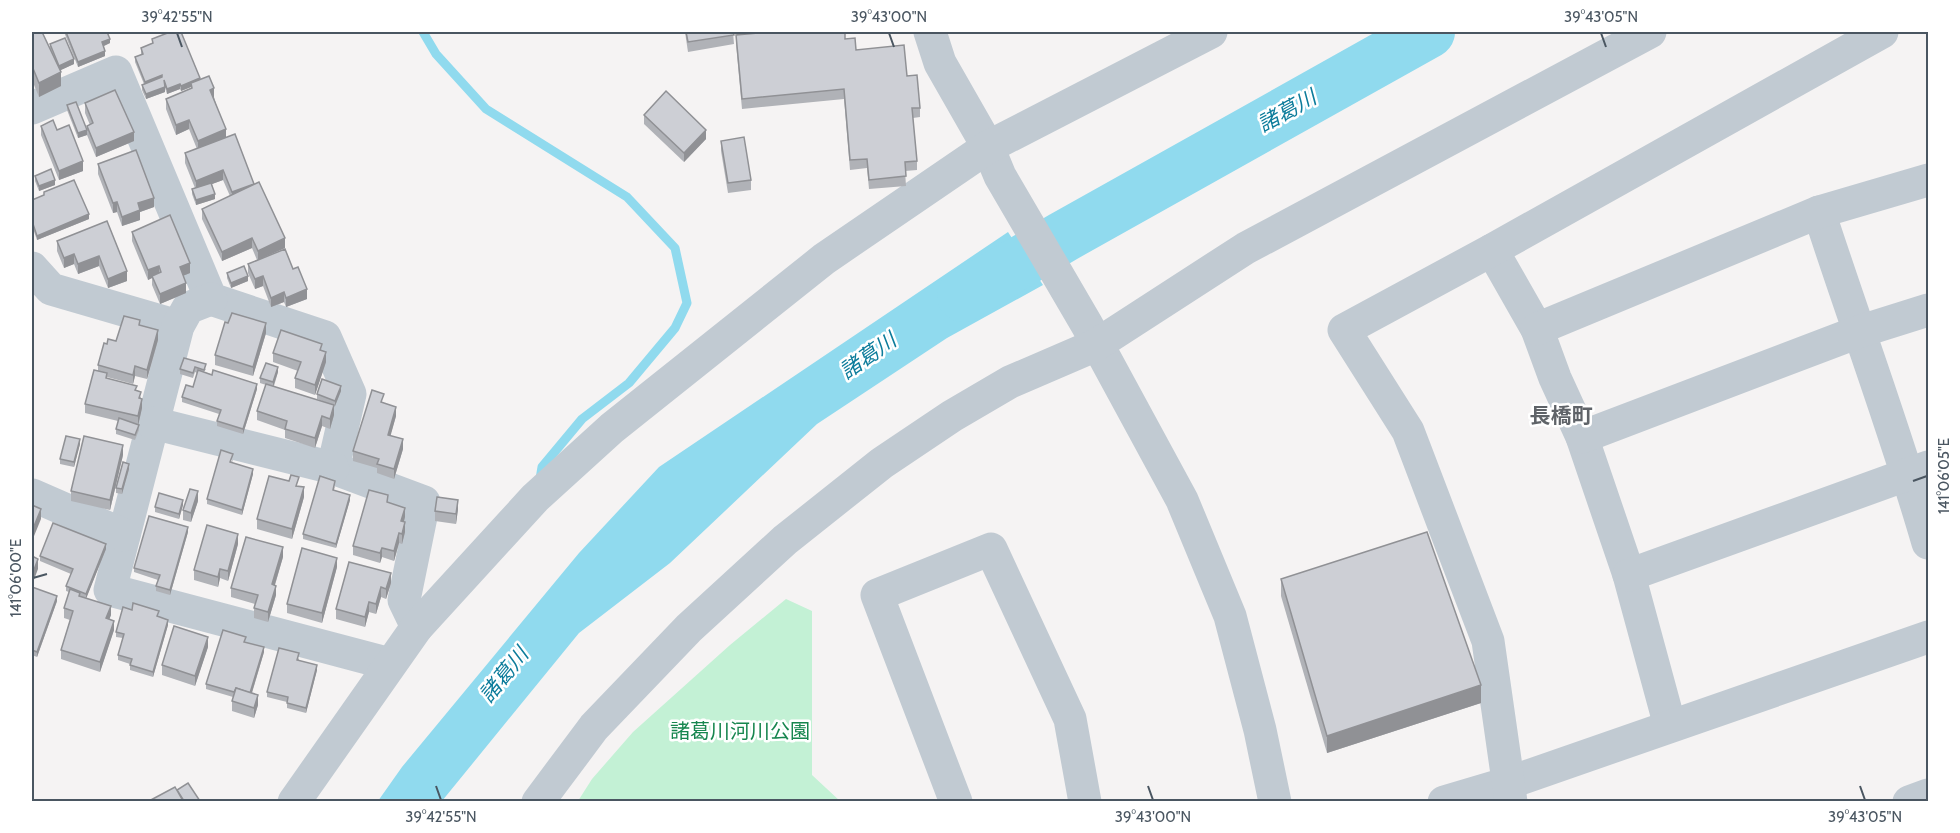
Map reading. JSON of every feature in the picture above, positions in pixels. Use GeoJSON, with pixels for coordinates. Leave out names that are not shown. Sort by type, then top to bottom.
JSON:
{"type":"FeatureCollection","features":[{"type":"Feature","properties":{"kind":"street"},"geometry":{"type":"LineString","coordinates":[[930,32],[940,63],[1182,500],[1230,616],[1260,730],[1275,801]]}},
{"type":"Feature","properties":{"kind":"street"},"geometry":{"type":"LineString","coordinates":[[294,801],[417,627],[535,498],[612,428],[824,259],[994,162],[1211,32]]}},
{"type":"Feature","properties":{"kind":"street"},"geometry":{"type":"LineString","coordinates":[[538,801],[594,727],[689,628],[785,540],[882,464],[952,416],[1246,248],[1650,32]]}},
{"type":"Feature","properties":{"kind":"street"},"geometry":{"type":"LineString","coordinates":[[1510,792],[1488,641],[1408,431],[1344,330],[1882,32]]}},
{"type":"Feature","properties":{"kind":"street"},"geometry":{"type":"LineString","coordinates":[[32,108],[116,72],[211,299]]}},
{"type":"Feature","properties":{"kind":"street"},"geometry":{"type":"LineString","coordinates":[[1537,329],[1819,212],[1929,180]]}},
{"type":"Feature","properties":{"kind":"street"},"geometry":{"type":"LineString","coordinates":[[1819,212],[1858,332],[1918,470],[1929,543]]}},
{"type":"Feature","properties":{"kind":"street"},"geometry":{"type":"LineString","coordinates":[[1492,250],[1537,329],[1555,378],[1582,437],[1629,575],[1670,726]]}},
{"type":"Feature","properties":{"kind":"street"},"geometry":{"type":"LineString","coordinates":[[32,268],[51,289],[178,326]]}},
{"type":"Feature","properties":{"kind":"street"},"geometry":{"type":"LineString","coordinates":[[333,468],[350,394],[325,337],[211,299],[188,308],[178,326],[110,590],[390,664]]}},
{"type":"Feature","properties":{"kind":"street"},"geometry":{"type":"LineString","coordinates":[[1582,437],[1858,332],[1929,310]]}},
{"type":"Feature","properties":{"kind":"street"},"geometry":{"type":"LineString","coordinates":[[153,423],[333,468],[424,502],[404,600],[417,627]]}},
{"type":"Feature","properties":{"kind":"street"},"geometry":{"type":"LineString","coordinates":[[1629,575],[1918,470]]}},
{"type":"Feature","properties":{"kind":"street"},"geometry":{"type":"LineString","coordinates":[[32,495],[124,535]]}},
{"type":"Feature","properties":{"kind":"street"},"geometry":{"type":"LineString","coordinates":[[956,801],[877,595],[991,549],[1070,719],[1085,801]]}},
{"type":"Feature","properties":{"kind":"street"},"geometry":{"type":"LineString","coordinates":[[1444,801],[1510,792],[1670,726],[1929,637]]}},
{"type":"Feature","properties":{"kind":"street"},"geometry":{"type":"LineString","coordinates":[[1910,801],[1929,795]]}},
{"type":"Feature","properties":{"kind":"green space","name":"諸葛川河川公園"},"geometry":{"type":"Polygon","coordinates":[[[786,599],[812,611],[812,775],[840,801],[578,801],[592,779],[633,732],[730,645],[786,599]]]}},
{"type":"Feature","properties":{"kind":"water"},"geometry":{"type":"Polygon","coordinates":[[[1008,232],[1043,285],[947,338],[817,424],[670,563],[579,633],[442,801],[378,801],[402,767],[579,553],[659,467],[1008,232]]]}},
{"type":"Feature","properties":{"kind":"building"},"geometry":{"type":"Polygon","coordinates":[[[32,32],[42,32],[61,72],[39,83],[32,66],[32,32]]]}},
{"type":"Feature","properties":{"kind":"building"},"geometry":{"type":"Polygon","coordinates":[[[66,32],[107,32],[110,39],[102,42],[105,51],[78,62],[66,32]]]}},
{"type":"Feature","properties":{"kind":"building"},"geometry":{"type":"Polygon","coordinates":[[[170,32],[181,32],[200,78],[167,89],[164,80],[165,87],[146,94],[142,85],[162,75],[145,82],[135,57],[143,54],[141,48],[153,43],[152,39],[170,32]]]}},
{"type":"Feature","properties":{"kind":"building"},"geometry":{"type":"Polygon","coordinates":[[[686,32],[733,32],[734,35],[688,42],[686,32]]]}},
{"type":"Feature","properties":{"kind":"building"},"geometry":{"type":"Polygon","coordinates":[[[768,32],[845,32],[845,39],[855,38],[856,50],[904,45],[907,76],[917,75],[920,108],[912,108],[917,161],[905,162],[906,176],[869,180],[867,159],[850,160],[844,89],[742,99],[736,35],[768,32]]]}},
{"type":"Feature","properties":{"kind":"building"},"geometry":{"type":"Polygon","coordinates":[[[65,38],[74,59],[59,66],[50,44],[65,38]]]}},
{"type":"Feature","properties":{"kind":"building"},"geometry":{"type":"Polygon","coordinates":[[[209,76],[214,88],[210,90],[226,129],[198,141],[189,120],[176,125],[166,99],[192,88],[191,83],[209,76]]]}},
{"type":"Feature","properties":{"kind":"building"},"geometry":{"type":"Polygon","coordinates":[[[115,90],[134,132],[96,148],[87,126],[93,123],[85,103],[115,90]]]}},
{"type":"Feature","properties":{"kind":"building"},"geometry":{"type":"Polygon","coordinates":[[[666,91],[706,130],[684,153],[644,115],[666,91]]]}},
{"type":"Feature","properties":{"kind":"building"},"geometry":{"type":"Polygon","coordinates":[[[76,102],[87,130],[78,133],[67,105],[76,102]]]}},
{"type":"Feature","properties":{"kind":"building"},"geometry":{"type":"Polygon","coordinates":[[[53,120],[57,130],[69,125],[83,161],[59,171],[41,126],[53,120]]]}},
{"type":"Feature","properties":{"kind":"building"},"geometry":{"type":"Polygon","coordinates":[[[235,134],[254,184],[232,192],[223,170],[196,181],[185,153],[235,134]]]}},
{"type":"Feature","properties":{"kind":"building"},"geometry":{"type":"Polygon","coordinates":[[[744,137],[751,180],[728,183],[721,141],[744,137]]]}},
{"type":"Feature","properties":{"kind":"building"},"geometry":{"type":"Polygon","coordinates":[[[136,150],[154,198],[138,203],[140,210],[122,217],[117,202],[113,203],[98,164],[136,150]]]}},
{"type":"Feature","properties":{"kind":"building"},"geometry":{"type":"Polygon","coordinates":[[[51,169],[55,180],[39,186],[35,176],[51,169]]]}},
{"type":"Feature","properties":{"kind":"building"},"geometry":{"type":"Polygon","coordinates":[[[74,180],[89,214],[37,236],[32,221],[32,200],[44,195],[44,192],[74,180]]]}},
{"type":"Feature","properties":{"kind":"building"},"geometry":{"type":"Polygon","coordinates":[[[259,182],[285,238],[258,251],[252,238],[222,252],[202,209],[259,182]]]}},
{"type":"Feature","properties":{"kind":"building"},"geometry":{"type":"Polygon","coordinates":[[[211,183],[215,194],[196,200],[192,189],[211,183]]]}},
{"type":"Feature","properties":{"kind":"building"},"geometry":{"type":"Polygon","coordinates":[[[170,215],[190,263],[180,267],[186,283],[160,294],[152,276],[161,272],[159,266],[148,270],[132,232],[170,215]]]}},
{"type":"Feature","properties":{"kind":"building"},"geometry":{"type":"Polygon","coordinates":[[[107,221],[127,271],[108,279],[99,256],[78,264],[74,254],[64,258],[57,241],[107,221]]]}},
{"type":"Feature","properties":{"kind":"building"},"geometry":{"type":"Polygon","coordinates":[[[285,249],[293,269],[298,267],[307,289],[286,298],[284,292],[271,298],[263,276],[255,279],[248,264],[285,249]]]}},
{"type":"Feature","properties":{"kind":"building"},"geometry":{"type":"Polygon","coordinates":[[[244,266],[248,276],[231,283],[227,273],[244,266]]]}},
{"type":"Feature","properties":{"kind":"building"},"geometry":{"type":"Polygon","coordinates":[[[232,313],[266,323],[253,367],[215,355],[225,322],[228,323],[232,313]]]}},
{"type":"Feature","properties":{"kind":"building"},"geometry":{"type":"Polygon","coordinates":[[[124,316],[140,320],[139,325],[158,330],[147,370],[135,366],[133,375],[98,365],[104,343],[107,344],[108,339],[116,341],[124,316]]]}},
{"type":"Feature","properties":{"kind":"building"},"geometry":{"type":"Polygon","coordinates":[[[281,330],[322,344],[320,350],[326,352],[315,385],[295,378],[301,362],[273,353],[281,330]]]}},
{"type":"Feature","properties":{"kind":"building"},"geometry":{"type":"Polygon","coordinates":[[[184,358],[206,364],[204,370],[195,367],[193,373],[180,369],[184,358]]]}},
{"type":"Feature","properties":{"kind":"building"},"geometry":{"type":"Polygon","coordinates":[[[266,363],[278,367],[273,382],[260,378],[266,363]]]}},
{"type":"Feature","properties":{"kind":"building"},"geometry":{"type":"Polygon","coordinates":[[[94,370],[107,373],[106,378],[137,386],[135,390],[141,392],[139,398],[142,399],[138,416],[85,404],[94,370]]]}},
{"type":"Feature","properties":{"kind":"building"},"geometry":{"type":"Polygon","coordinates":[[[198,370],[212,375],[213,370],[257,384],[243,429],[217,421],[221,410],[182,397],[186,385],[193,387],[198,370]]]}},
{"type":"Feature","properties":{"kind":"building"},"geometry":{"type":"Polygon","coordinates":[[[322,379],[341,386],[335,401],[317,394],[322,379]]]}},
{"type":"Feature","properties":{"kind":"building"},"geometry":{"type":"Polygon","coordinates":[[[266,384],[334,405],[330,419],[322,416],[315,438],[285,429],[287,421],[257,411],[266,384]]]}},
{"type":"Feature","properties":{"kind":"building"},"geometry":{"type":"Polygon","coordinates":[[[372,390],[384,394],[381,402],[396,407],[388,435],[403,439],[394,469],[377,464],[379,459],[353,451],[372,390]]]}},
{"type":"Feature","properties":{"kind":"building"},"geometry":{"type":"Polygon","coordinates":[[[119,418],[139,425],[135,435],[116,429],[119,418]]]}},
{"type":"Feature","properties":{"kind":"building"},"geometry":{"type":"Polygon","coordinates":[[[66,436],[80,439],[74,462],[60,459],[66,436]]]}},
{"type":"Feature","properties":{"kind":"building"},"geometry":{"type":"Polygon","coordinates":[[[84,436],[123,445],[110,500],[71,491],[84,436]]]}},
{"type":"Feature","properties":{"kind":"building"},"geometry":{"type":"Polygon","coordinates":[[[221,450],[233,454],[230,462],[253,469],[242,510],[207,499],[221,450]]]}},
{"type":"Feature","properties":{"kind":"building"},"geometry":{"type":"Polygon","coordinates":[[[123,462],[129,464],[122,489],[116,488],[123,462]]]}},
{"type":"Feature","properties":{"kind":"building"},"geometry":{"type":"Polygon","coordinates":[[[291,475],[299,477],[296,486],[304,487],[292,529],[257,519],[269,476],[289,481],[291,475]]]}},
{"type":"Feature","properties":{"kind":"building"},"geometry":{"type":"Polygon","coordinates":[[[320,476],[335,481],[333,490],[350,495],[336,544],[303,534],[320,476]]]}},
{"type":"Feature","properties":{"kind":"building"},"geometry":{"type":"Polygon","coordinates":[[[190,489],[198,491],[191,513],[183,510],[190,489]]]}},
{"type":"Feature","properties":{"kind":"building"},"geometry":{"type":"Polygon","coordinates":[[[369,490],[388,495],[387,502],[405,508],[401,521],[405,522],[402,534],[399,533],[394,551],[382,548],[380,553],[353,546],[369,490]]]}},
{"type":"Feature","properties":{"kind":"building"},"geometry":{"type":"Polygon","coordinates":[[[159,493],[183,500],[179,514],[155,507],[159,493]]]}},
{"type":"Feature","properties":{"kind":"building"},"geometry":{"type":"Polygon","coordinates":[[[437,497],[458,500],[456,514],[435,511],[437,497]]]}},
{"type":"Feature","properties":{"kind":"building"},"geometry":{"type":"Polygon","coordinates":[[[32,505],[41,509],[32,531],[32,505]]]}},
{"type":"Feature","properties":{"kind":"building"},"geometry":{"type":"Polygon","coordinates":[[[149,516],[188,527],[170,590],[156,586],[160,575],[134,568],[149,516]]]}},
{"type":"Feature","properties":{"kind":"building"},"geometry":{"type":"Polygon","coordinates":[[[53,523],[106,544],[86,594],[66,586],[73,569],[40,556],[53,523]]]}},
{"type":"Feature","properties":{"kind":"building"},"geometry":{"type":"Polygon","coordinates":[[[207,525],[238,534],[228,571],[220,569],[218,577],[194,570],[207,525]]]}},
{"type":"Feature","properties":{"kind":"building"},"geometry":{"type":"Polygon","coordinates":[[[1427,532],[1481,685],[1327,736],[1281,579],[1427,532]]]}},
{"type":"Feature","properties":{"kind":"building"},"geometry":{"type":"Polygon","coordinates":[[[246,537],[283,547],[272,584],[276,586],[268,612],[254,608],[258,595],[231,588],[246,537]]]}},
{"type":"Feature","properties":{"kind":"building"},"geometry":{"type":"Polygon","coordinates":[[[302,548],[337,558],[322,613],[287,604],[302,548]]]}},
{"type":"Feature","properties":{"kind":"building"},"geometry":{"type":"Polygon","coordinates":[[[32,556],[38,559],[32,575],[32,556]]]}},
{"type":"Feature","properties":{"kind":"building"},"geometry":{"type":"Polygon","coordinates":[[[349,562],[391,573],[386,589],[381,587],[376,604],[369,602],[365,617],[336,609],[349,562]]]}},
{"type":"Feature","properties":{"kind":"building"},"geometry":{"type":"Polygon","coordinates":[[[32,587],[57,596],[37,652],[32,650],[32,587]]]}},
{"type":"Feature","properties":{"kind":"building"},"geometry":{"type":"Polygon","coordinates":[[[70,589],[80,593],[79,596],[111,606],[106,618],[114,621],[100,662],[61,650],[73,611],[64,608],[70,589]]]}},
{"type":"Feature","properties":{"kind":"building"},"geometry":{"type":"Polygon","coordinates":[[[133,603],[159,611],[157,616],[168,620],[153,672],[130,665],[132,659],[118,655],[124,634],[116,632],[123,607],[132,610],[133,603]]]}},
{"type":"Feature","properties":{"kind":"building"},"geometry":{"type":"Polygon","coordinates":[[[174,626],[208,637],[195,676],[162,665],[174,626]]]}},
{"type":"Feature","properties":{"kind":"building"},"geometry":{"type":"Polygon","coordinates":[[[223,630],[246,637],[244,642],[264,647],[250,693],[236,688],[234,692],[206,684],[223,630]]]}},
{"type":"Feature","properties":{"kind":"building"},"geometry":{"type":"Polygon","coordinates":[[[279,648],[299,653],[297,660],[317,665],[306,708],[287,703],[288,697],[267,692],[279,648]]]}},
{"type":"Feature","properties":{"kind":"building"},"geometry":{"type":"Polygon","coordinates":[[[236,688],[258,695],[254,708],[232,701],[236,688]]]}},
{"type":"Feature","properties":{"kind":"building"},"geometry":{"type":"Polygon","coordinates":[[[188,783],[200,801],[184,801],[177,790],[188,783]]]}},
{"type":"Feature","properties":{"kind":"building"},"geometry":{"type":"Polygon","coordinates":[[[175,787],[183,801],[149,801],[175,787]]]}},
{"type":"Feature","properties":{"kind":"waterway"},"geometry":{"type":"LineString","coordinates":[[423,32],[436,54],[486,109],[627,197],[675,248],[687,303],[675,328],[629,383],[582,419],[542,467],[540,479]]}},
{"type":"Feature","properties":{"kind":"waterway","name":"諸葛川"},"geometry":{"type":"LineString","coordinates":[[963,296],[1063,237],[1429,32]]}},
{"type":"Feature","properties":{"kind":"district","name":"長橋町"},"geometry":{"type":"Point","coordinates":[1561,416]}}]}
